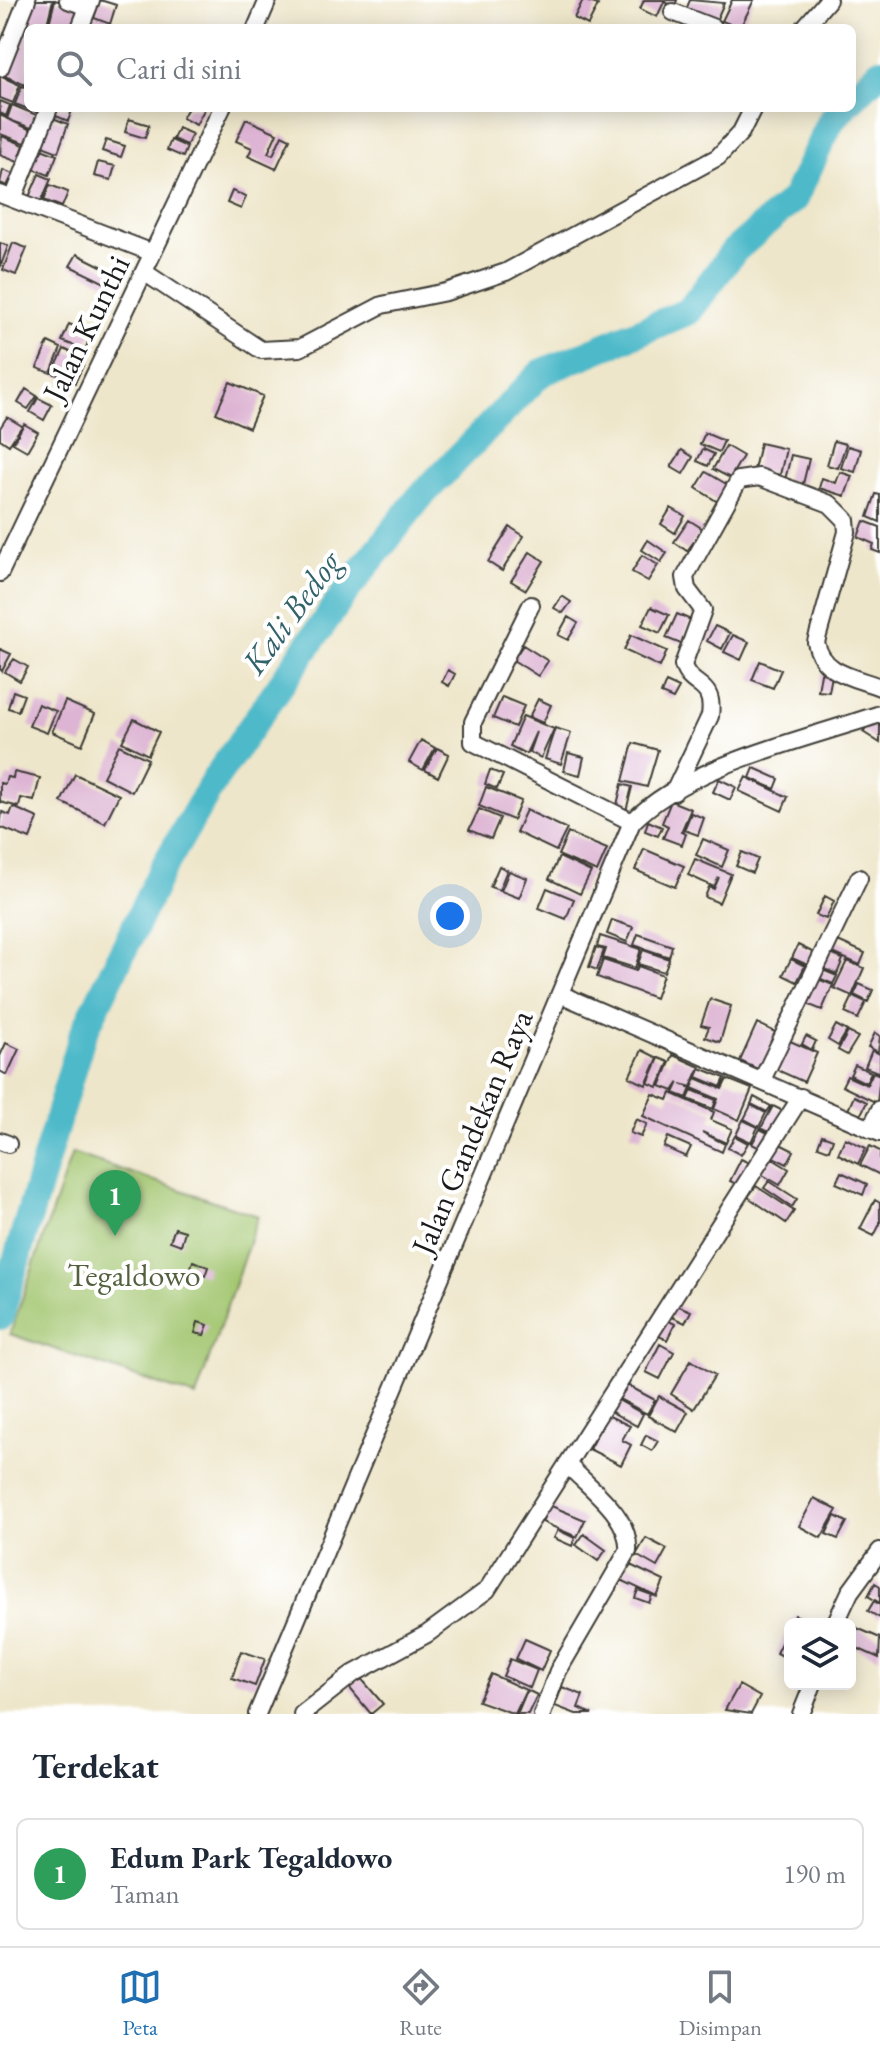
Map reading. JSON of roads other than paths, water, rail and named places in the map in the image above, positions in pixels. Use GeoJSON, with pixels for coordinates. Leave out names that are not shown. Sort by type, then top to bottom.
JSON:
{"type":"FeatureCollection","features":[{"type":"Feature","properties":{"kind":"street"},"geometry":{"type":"LineString","coordinates":[[0,68],[27,0]]}},
{"type":"Feature","properties":{"kind":"street"},"geometry":{"type":"LineString","coordinates":[[68,0],[89,4],[82,24]]}},
{"type":"Feature","properties":{"kind":"street"},"geometry":{"type":"LineString","coordinates":[[258,24],[268,0]]}},
{"type":"Feature","properties":{"kind":"street"},"geometry":{"type":"LineString","coordinates":[[807,24],[828,0]]}},
{"type":"Feature","properties":{"kind":"street"},"geometry":{"type":"LineString","coordinates":[[673,12],[704,24]]}},
{"type":"Feature","properties":{"kind":"street"},"geometry":{"type":"LineString","coordinates":[[47,112],[6,197],[153,253]]}},
{"type":"Feature","properties":{"kind":"street","name":"Jalan Kunthi"},"geometry":{"type":"LineString","coordinates":[[0,573],[220,112]]}},
{"type":"Feature","properties":{"kind":"street"},"geometry":{"type":"LineString","coordinates":[[144,272],[261,350],[300,348],[382,305],[446,292],[506,272],[718,157],[741,132],[751,112]]}},
{"type":"Feature","properties":{"kind":"street"},"geometry":{"type":"LineString","coordinates":[[674,792],[710,716],[712,704],[703,685],[685,672],[683,665],[703,610],[687,589],[685,577],[739,480],[759,477],[830,504],[841,513],[847,532],[816,642],[819,656],[832,670],[880,687]]}},
{"type":"Feature","properties":{"kind":"street"},"geometry":{"type":"LineString","coordinates":[[531,605],[473,722],[473,742],[632,822]]}},
{"type":"Feature","properties":{"kind":"street","name":"Jalan Gandekan Raya"},"geometry":{"type":"LineString","coordinates":[[257,1714],[632,822],[651,804],[726,767],[880,714]]}},
{"type":"Feature","properties":{"kind":"street"},"geometry":{"type":"LineString","coordinates":[[762,1080],[859,878]]}},
{"type":"Feature","properties":{"kind":"street"},"geometry":{"type":"LineString","coordinates":[[560,994],[875,1131],[880,1109]]}},
{"type":"Feature","properties":{"kind":"street"},"geometry":{"type":"LineString","coordinates":[[302,1714],[353,1674],[427,1634],[487,1590],[801,1097]]}},
{"type":"Feature","properties":{"kind":"street"},"geometry":{"type":"LineString","coordinates":[[542,1714],[558,1671],[628,1551],[629,1540],[623,1523],[567,1464]]}},
{"type":"Feature","properties":{"kind":"street"},"geometry":{"type":"LineString","coordinates":[[838,1618],[850,1592],[880,1551]]}},
{"type":"Feature","properties":{"kind":"street"},"geometry":{"type":"LineString","coordinates":[[801,1714],[811,1690]]}},
{"type":"Feature","properties":{"kind":"waterway","name":"Kali Bedog"},"geometry":{"type":"LineString","coordinates":[[856,95],[880,71]]}},
{"type":"Feature","properties":{"kind":"waterway","name":"Kali Bedog"},"geometry":{"type":"LineString","coordinates":[[0,1316],[82,1036],[162,870],[215,779],[346,591],[419,498],[541,373],[689,311],[734,251],[794,199],[831,121],[839,112]]}},
{"type":"Feature","properties":{"kind":"place","name":"Edum Park Tegaldowo"},"geometry":{"type":"Point","coordinates":[115,1236]}},
{"type":"Feature","properties":{"kind":"park label","name":"Tegaldowo"},"geometry":{"type":"Point","coordinates":[134,1275]}}]}
